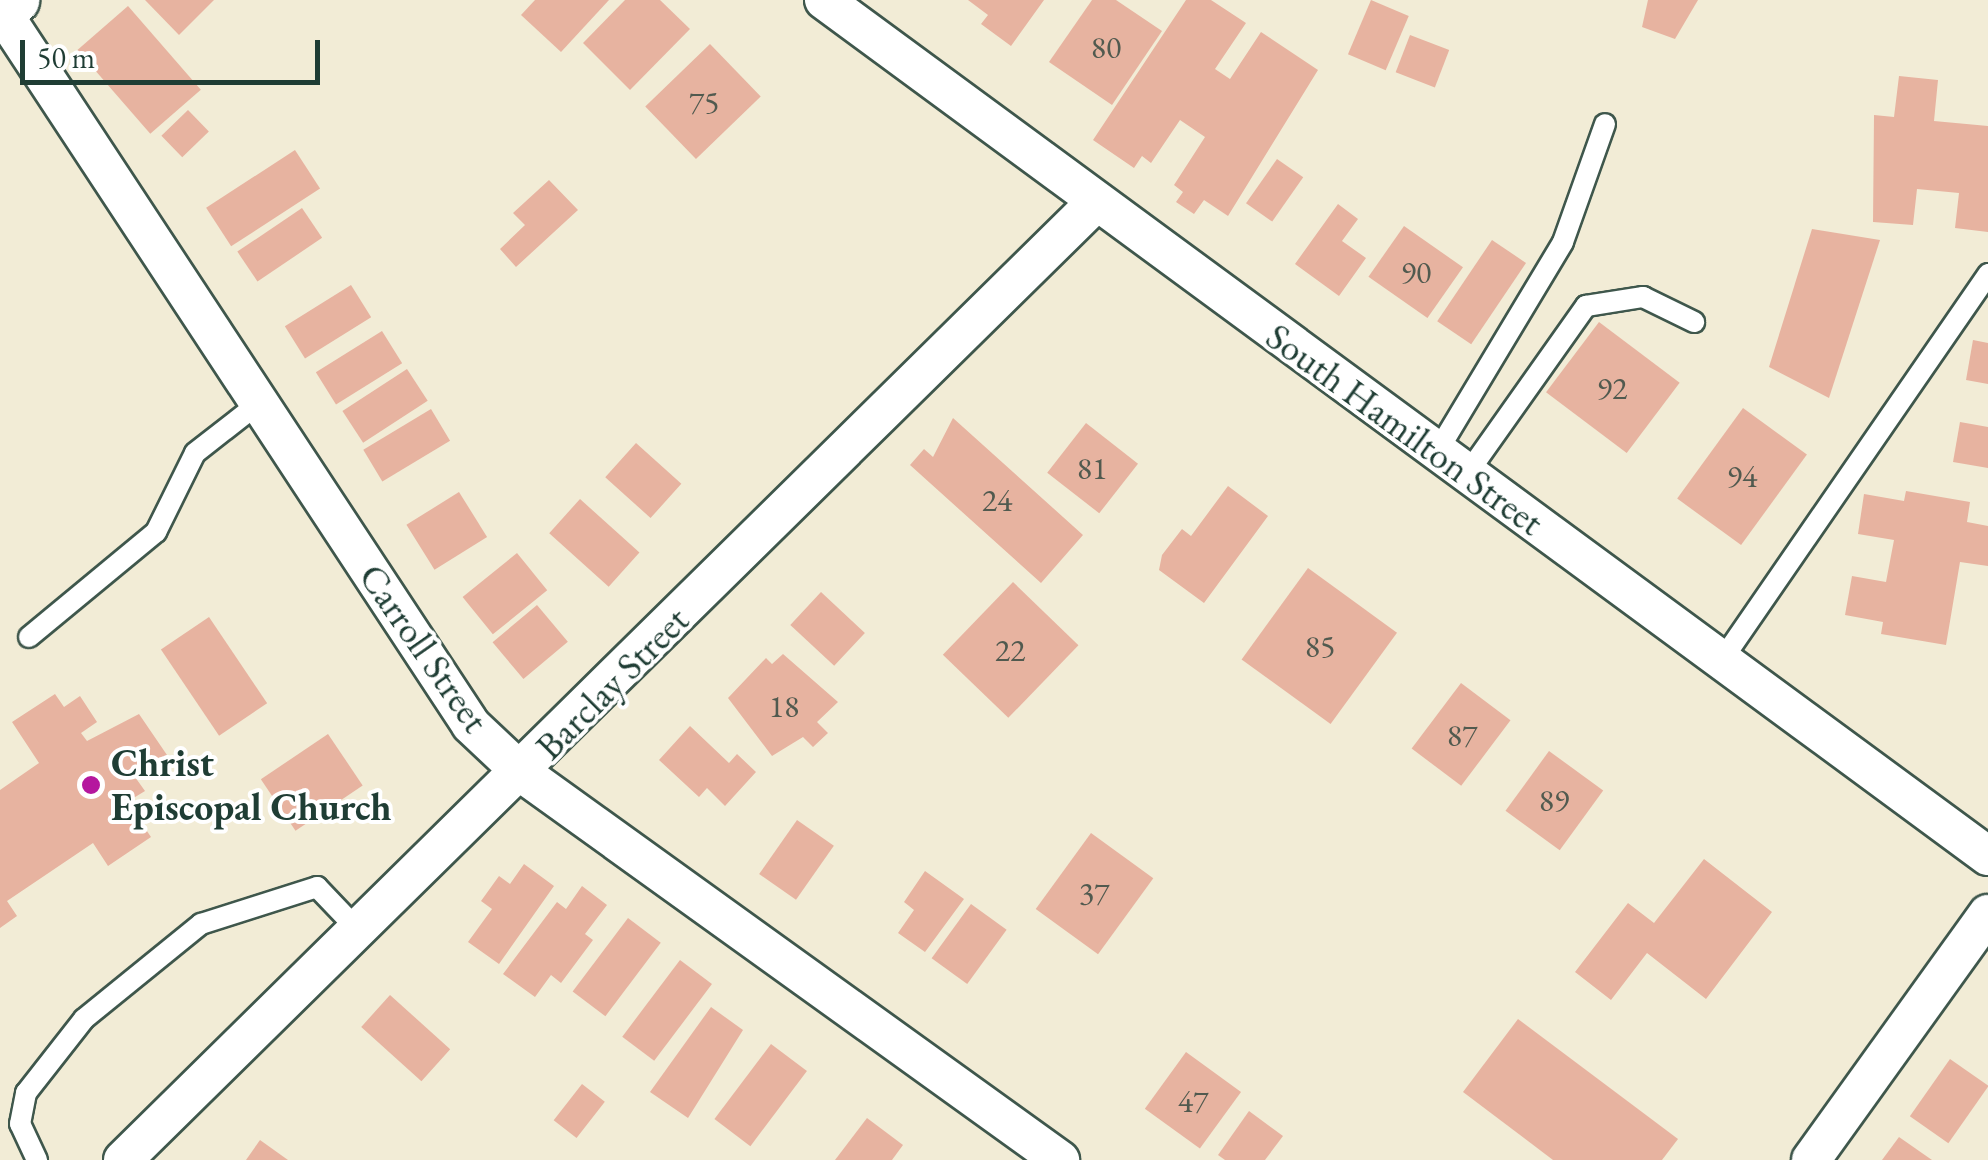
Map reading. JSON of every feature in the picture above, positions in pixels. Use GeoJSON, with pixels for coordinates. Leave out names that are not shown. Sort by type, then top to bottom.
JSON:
{"type":"FeatureCollection","features":[{"type":"Feature","properties":{"kind":"street","name":"South Hamilton Street"},"geometry":{"type":"LineString","coordinates":[[824,0],[1988,856]]}},
{"type":"Feature","properties":{"kind":"street","name":"Carroll Street"},"geometry":{"type":"LineString","coordinates":[[6,9],[471,725],[522,773],[1060,1160]]}},
{"type":"Feature","properties":{"kind":"street","name":"Barclay Street"},"geometry":{"type":"LineString","coordinates":[[123,1160],[522,773],[1096,202]]}},
{"type":"Feature","properties":{"kind":"street"},"geometry":{"type":"LineString","coordinates":[[1811,1160],[1988,914]]}},
{"type":"Feature","properties":{"kind":"lane"},"geometry":{"type":"LineString","coordinates":[[1452,463],[1563,242],[1605,124]]}},
{"type":"Feature","properties":{"kind":"lane"},"geometry":{"type":"LineString","coordinates":[[1722,660],[1988,274]]}},
{"type":"Feature","properties":{"kind":"lane"},"geometry":{"type":"LineString","coordinates":[[1452,463],[1586,306],[1643,298],[1694,322]]}},
{"type":"Feature","properties":{"kind":"lane"},"geometry":{"type":"LineString","coordinates":[[29,637],[156,532],[195,453],[260,402]]}},
{"type":"Feature","properties":{"kind":"lane"},"geometry":{"type":"LineString","coordinates":[[37,1160],[20,1124],[26,1092],[84,1020],[201,924],[317,887],[358,930]]}},
{"type":"Feature","properties":{"kind":"building"},"geometry":{"type":"Polygon","coordinates":[[[145,0],[214,0],[179,35],[145,0]]]}},
{"type":"Feature","properties":{"kind":"building"},"geometry":{"type":"Polygon","coordinates":[[[535,0],[609,0],[561,52],[521,15],[535,0]]]}},
{"type":"Feature","properties":{"kind":"building"},"geometry":{"type":"Polygon","coordinates":[[[625,0],[660,0],[690,29],[630,90],[583,43],[625,0]]]}},
{"type":"Feature","properties":{"kind":"building"},"geometry":{"type":"Polygon","coordinates":[[[968,0],[1044,0],[1011,46],[981,24],[988,15],[968,0]]]}},
{"type":"Feature","properties":{"kind":"building"},"geometry":{"type":"Polygon","coordinates":[[[1092,0],[1116,0],[1162,31],[1112,105],[1049,62],[1092,0]]]}},
{"type":"Feature","properties":{"kind":"building"},"geometry":{"type":"Polygon","coordinates":[[[1186,0],[1211,0],[1246,23],[1215,69],[1230,79],[1261,32],[1318,70],[1228,216],[1204,200],[1194,214],[1176,202],[1183,192],[1174,185],[1205,137],[1180,120],[1151,163],[1142,156],[1134,168],[1093,140],[1186,0]]]}},
{"type":"Feature","properties":{"kind":"building"},"geometry":{"type":"Polygon","coordinates":[[[1371,0],[1409,16],[1386,70],[1348,54],[1371,0]]]}},
{"type":"Feature","properties":{"kind":"building"},"geometry":{"type":"Polygon","coordinates":[[[1648,0],[1698,0],[1675,39],[1642,27],[1648,0]]]}},
{"type":"Feature","properties":{"kind":"building"},"geometry":{"type":"Polygon","coordinates":[[[128,6],[201,90],[150,134],[77,50],[128,6]]]}},
{"type":"Feature","properties":{"kind":"building"},"geometry":{"type":"Polygon","coordinates":[[[1410,35],[1449,50],[1435,87],[1396,72],[1410,35]]]}},
{"type":"Feature","properties":{"kind":"building"},"geometry":{"type":"Polygon","coordinates":[[[710,44],[761,97],[696,159],[645,107],[710,44]]]}},
{"type":"Feature","properties":{"kind":"building"},"geometry":{"type":"Polygon","coordinates":[[[1899,76],[1938,80],[1934,121],[1988,126],[1988,232],[1955,228],[1959,193],[1917,189],[1913,225],[1873,222],[1874,115],[1894,117],[1899,76]]]}},
{"type":"Feature","properties":{"kind":"building"},"geometry":{"type":"Polygon","coordinates":[[[188,110],[209,132],[182,157],[161,136],[188,110]]]}},
{"type":"Feature","properties":{"kind":"building"},"geometry":{"type":"Polygon","coordinates":[[[295,150],[320,189],[231,246],[206,208],[295,150]]]}},
{"type":"Feature","properties":{"kind":"building"},"geometry":{"type":"Polygon","coordinates":[[[1277,159],[1303,177],[1272,222],[1246,203],[1277,159]]]}},
{"type":"Feature","properties":{"kind":"building"},"geometry":{"type":"Polygon","coordinates":[[[549,180],[578,210],[516,267],[500,249],[525,225],[513,213],[549,180]]]}},
{"type":"Feature","properties":{"kind":"building"},"geometry":{"type":"Polygon","coordinates":[[[1338,204],[1358,219],[1342,241],[1366,258],[1339,296],[1295,264],[1338,204]]]}},
{"type":"Feature","properties":{"kind":"building"},"geometry":{"type":"Polygon","coordinates":[[[302,208],[322,238],[257,281],[237,252],[302,208]]]}},
{"type":"Feature","properties":{"kind":"building"},"geometry":{"type":"Polygon","coordinates":[[[1404,226],[1463,267],[1427,318],[1368,277],[1404,226]]]}},
{"type":"Feature","properties":{"kind":"building"},"geometry":{"type":"Polygon","coordinates":[[[1812,229],[1880,240],[1829,398],[1769,367],[1812,229]]]}},
{"type":"Feature","properties":{"kind":"building"},"geometry":{"type":"Polygon","coordinates":[[[1492,240],[1526,263],[1471,344],[1437,321],[1492,240]]]}},
{"type":"Feature","properties":{"kind":"building"},"geometry":{"type":"Polygon","coordinates":[[[351,285],[371,317],[305,359],[285,326],[351,285]]]}},
{"type":"Feature","properties":{"kind":"building"},"geometry":{"type":"Polygon","coordinates":[[[1599,322],[1680,383],[1627,453],[1546,392],[1599,322]]]}},
{"type":"Feature","properties":{"kind":"building"},"geometry":{"type":"Polygon","coordinates":[[[382,331],[402,363],[336,405],[316,372],[382,331]]]}},
{"type":"Feature","properties":{"kind":"building"},"geometry":{"type":"Polygon","coordinates":[[[1973,340],[1988,343],[1988,384],[1966,380],[1973,340]]]}},
{"type":"Feature","properties":{"kind":"building"},"geometry":{"type":"Polygon","coordinates":[[[407,369],[428,401],[363,443],[342,411],[407,369]]]}},
{"type":"Feature","properties":{"kind":"building"},"geometry":{"type":"Polygon","coordinates":[[[1743,408],[1807,454],[1741,545],[1677,499],[1743,408]]]}},
{"type":"Feature","properties":{"kind":"building"},"geometry":{"type":"Polygon","coordinates":[[[431,409],[450,441],[382,481],[363,450],[431,409]]]}},
{"type":"Feature","properties":{"kind":"building"},"geometry":{"type":"Polygon","coordinates":[[[953,418],[1083,535],[1041,583],[910,465],[924,449],[933,457],[953,418]]]}},
{"type":"Feature","properties":{"kind":"building"},"geometry":{"type":"Polygon","coordinates":[[[1960,422],[1988,427],[1988,468],[1953,462],[1960,422]]]}},
{"type":"Feature","properties":{"kind":"building"},"geometry":{"type":"Polygon","coordinates":[[[1086,423],[1138,464],[1099,513],[1047,473],[1086,423]]]}},
{"type":"Feature","properties":{"kind":"building"},"geometry":{"type":"Polygon","coordinates":[[[636,443],[681,484],[651,518],[605,477],[636,443]]]}},
{"type":"Feature","properties":{"kind":"building"},"geometry":{"type":"Polygon","coordinates":[[[1228,486],[1268,516],[1204,603],[1159,570],[1162,555],[1182,529],[1191,536],[1228,486]]]}},
{"type":"Feature","properties":{"kind":"building"},"geometry":{"type":"Polygon","coordinates":[[[1906,491],[1970,502],[1967,522],[1988,526],[1988,566],[1960,562],[1946,645],[1881,634],[1883,622],[1845,615],[1852,576],[1886,582],[1894,540],[1858,534],[1864,494],[1904,501],[1906,491]]]}},
{"type":"Feature","properties":{"kind":"building"},"geometry":{"type":"Polygon","coordinates":[[[459,492],[487,537],[435,570],[406,525],[459,492]]]}},
{"type":"Feature","properties":{"kind":"building"},"geometry":{"type":"Polygon","coordinates":[[[580,499],[639,553],[609,587],[549,533],[580,499]]]}},
{"type":"Feature","properties":{"kind":"building"},"geometry":{"type":"Polygon","coordinates":[[[517,553],[547,590],[493,634],[463,597],[517,553]]]}},
{"type":"Feature","properties":{"kind":"building"},"geometry":{"type":"Polygon","coordinates":[[[1308,568],[1397,633],[1331,724],[1242,659],[1308,568]]]}},
{"type":"Feature","properties":{"kind":"building"},"geometry":{"type":"Polygon","coordinates":[[[1013,582],[1078,645],[1008,718],[943,655],[1013,582]]]}},
{"type":"Feature","properties":{"kind":"building"},"geometry":{"type":"Polygon","coordinates":[[[821,592],[865,633],[834,666],[790,625],[821,592]]]}},
{"type":"Feature","properties":{"kind":"building"},"geometry":{"type":"Polygon","coordinates":[[[537,605],[568,642],[523,679],[493,642],[537,605]]]}},
{"type":"Feature","properties":{"kind":"building"},"geometry":{"type":"Polygon","coordinates":[[[209,617],[267,703],[219,736],[161,649],[209,617]]]}},
{"type":"Feature","properties":{"kind":"building"},"geometry":{"type":"Polygon","coordinates":[[[783,654],[838,702],[817,722],[828,733],[813,747],[803,737],[772,756],[728,698],[766,658],[772,664],[783,654]]]}},
{"type":"Feature","properties":{"kind":"building"},"geometry":{"type":"Polygon","coordinates":[[[1461,683],[1511,720],[1461,786],[1412,748],[1461,683]]]}},
{"type":"Feature","properties":{"kind":"building"},"geometry":{"type":"Polygon","coordinates":[[[55,694],[64,707],[80,696],[97,722],[81,733],[87,741],[139,714],[167,755],[135,777],[145,791],[127,802],[151,837],[108,866],[93,843],[7,901],[17,916],[0,928],[0,790],[39,763],[12,722],[55,694]]]}},
{"type":"Feature","properties":{"kind":"building"},"geometry":{"type":"Polygon","coordinates":[[[690,726],[729,763],[737,754],[756,772],[725,806],[707,788],[699,797],[659,760],[690,726]]]}},
{"type":"Feature","properties":{"kind":"building"},"geometry":{"type":"Polygon","coordinates":[[[328,734],[363,785],[296,831],[261,779],[328,734]]]}},
{"type":"Feature","properties":{"kind":"building"},"geometry":{"type":"Polygon","coordinates":[[[1549,751],[1603,790],[1560,850],[1506,811],[1549,751]]]}},
{"type":"Feature","properties":{"kind":"building"},"geometry":{"type":"Polygon","coordinates":[[[797,820],[834,846],[796,900],[759,874],[797,820]]]}},
{"type":"Feature","properties":{"kind":"building"},"geometry":{"type":"Polygon","coordinates":[[[1091,833],[1153,878],[1098,954],[1036,909],[1091,833]]]}},
{"type":"Feature","properties":{"kind":"building"},"geometry":{"type":"Polygon","coordinates":[[[1704,859],[1772,912],[1706,999],[1647,953],[1611,1000],[1575,972],[1628,903],[1654,923],[1704,859]]]}},
{"type":"Feature","properties":{"kind":"building"},"geometry":{"type":"Polygon","coordinates":[[[524,864],[554,886],[499,964],[468,942],[492,909],[481,901],[499,876],[510,884],[524,864]]]}},
{"type":"Feature","properties":{"kind":"building"},"geometry":{"type":"Polygon","coordinates":[[[925,871],[964,899],[925,952],[898,933],[914,910],[904,902],[925,871]]]}},
{"type":"Feature","properties":{"kind":"building"},"geometry":{"type":"Polygon","coordinates":[[[582,886],[607,905],[585,934],[593,940],[561,983],[551,975],[535,997],[503,974],[557,902],[566,909],[582,886]]]}},
{"type":"Feature","properties":{"kind":"building"},"geometry":{"type":"Polygon","coordinates":[[[971,904],[1007,930],[967,984],[932,958],[971,904]]]}},
{"type":"Feature","properties":{"kind":"building"},"geometry":{"type":"Polygon","coordinates":[[[628,918],[661,943],[605,1016],[573,991],[628,918]]]}},
{"type":"Feature","properties":{"kind":"building"},"geometry":{"type":"Polygon","coordinates":[[[680,960],[712,984],[654,1061],[622,1037],[680,960]]]}},
{"type":"Feature","properties":{"kind":"building"},"geometry":{"type":"Polygon","coordinates":[[[390,995],[450,1049],[421,1081],[361,1027],[390,995]]]}},
{"type":"Feature","properties":{"kind":"building"},"geometry":{"type":"Polygon","coordinates":[[[711,1007],[743,1030],[688,1118],[650,1092],[711,1007]]]}},
{"type":"Feature","properties":{"kind":"building"},"geometry":{"type":"Polygon","coordinates":[[[1518,1019],[1678,1139],[1662,1160],[1553,1160],[1463,1092],[1518,1019]]]}},
{"type":"Feature","properties":{"kind":"building"},"geometry":{"type":"Polygon","coordinates":[[[771,1044],[807,1071],[750,1146],[714,1119],[771,1044]]]}},
{"type":"Feature","properties":{"kind":"building"},"geometry":{"type":"Polygon","coordinates":[[[1186,1052],[1241,1092],[1200,1149],[1145,1109],[1186,1052]]]}},
{"type":"Feature","properties":{"kind":"building"},"geometry":{"type":"Polygon","coordinates":[[[1950,1059],[1988,1087],[1948,1143],[1910,1116],[1950,1059]]]}},
{"type":"Feature","properties":{"kind":"building"},"geometry":{"type":"Polygon","coordinates":[[[582,1084],[605,1102],[577,1138],[554,1120],[582,1084]]]}},
{"type":"Feature","properties":{"kind":"building"},"geometry":{"type":"Polygon","coordinates":[[[1249,1111],[1283,1136],[1265,1160],[1225,1160],[1218,1155],[1249,1111]]]}},
{"type":"Feature","properties":{"kind":"building"},"geometry":{"type":"Polygon","coordinates":[[[867,1118],[903,1145],[892,1160],[835,1160],[867,1118]]]}},
{"type":"Feature","properties":{"kind":"building"},"geometry":{"type":"Polygon","coordinates":[[[1899,1137],[1932,1160],[1882,1160],[1899,1137]]]}},
{"type":"Feature","properties":{"kind":"building"},"geometry":{"type":"Polygon","coordinates":[[[260,1140],[288,1160],[246,1160],[260,1140]]]}},
{"type":"Feature","properties":{"kind":"place","name":"Christ Episcopal Church"},"geometry":{"type":"Point","coordinates":[91,785]}}]}
